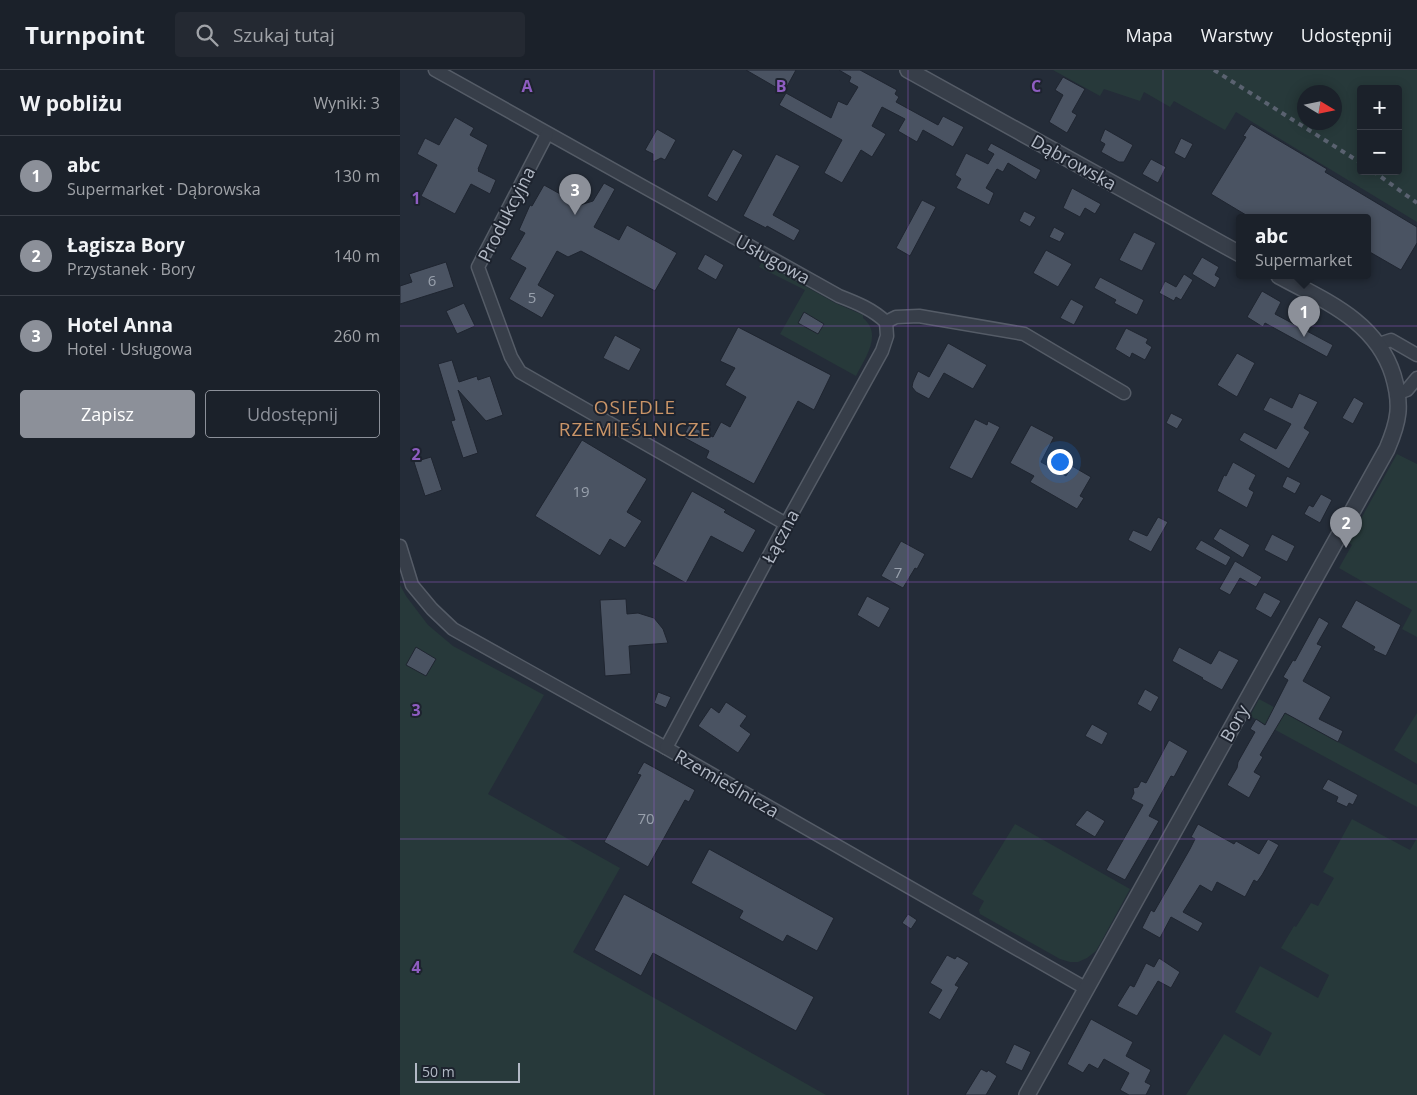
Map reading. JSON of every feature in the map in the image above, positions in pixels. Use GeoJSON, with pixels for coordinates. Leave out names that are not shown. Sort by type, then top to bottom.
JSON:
{"type":"FeatureCollection","features":[{"type":"Feature","properties":{"kind":"street","name":"Usługowa"},"geometry":{"type":"LineString","coordinates":[[435,70],[839,296],[865,306],[886,322]]}},
{"type":"Feature","properties":{"kind":"street","name":"Dąbrowska"},"geometry":{"type":"LineString","coordinates":[[908,70],[1236,252]]}},
{"type":"Feature","properties":{"kind":"street","name":"Produkcyjna"},"geometry":{"type":"LineString","coordinates":[[547,134],[478,267],[511,357],[520,372],[786,524]]}},
{"type":"Feature","properties":{"kind":"street"},"geometry":{"type":"LineString","coordinates":[[1284,279],[1349,316],[1364,327],[1379,344],[1391,340],[1417,355]]}},
{"type":"Feature","properties":{"kind":"street"},"geometry":{"type":"LineString","coordinates":[[886,322],[896,317],[919,316],[1024,334],[1124,393]]}},
{"type":"Feature","properties":{"kind":"street","name":"Łączna"},"geometry":{"type":"LineString","coordinates":[[666,748],[786,524],[882,351],[887,336],[886,322]]}},
{"type":"Feature","properties":{"kind":"street","name":"Bory"},"geometry":{"type":"LineString","coordinates":[[1027,1095],[1387,449],[1398,419],[1398,393],[1388,361],[1379,344]]}},
{"type":"Feature","properties":{"kind":"street"},"geometry":{"type":"LineString","coordinates":[[1398,393],[1406,390],[1417,378]]}},
{"type":"Feature","properties":{"kind":"street","name":"Rzemieślnicza"},"geometry":{"type":"LineString","coordinates":[[400,546],[412,585],[432,609],[453,629],[1087,988]]}},
{"type":"Feature","properties":{"kind":"shaded area"},"geometry":{"type":"Polygon","coordinates":[[[1053,70],[1417,70],[1417,222],[1236,112],[1225,130],[1174,101],[1170,107],[1144,92],[1140,101],[1104,89],[1100,96],[1053,70]]]}},
{"type":"Feature","properties":{"kind":"shaded area"},"geometry":{"type":"Polygon","coordinates":[[[762,262],[835,303],[863,315],[872,331],[872,339],[856,376],[780,334],[805,290],[759,267],[762,262]]]}},
{"type":"Feature","properties":{"kind":"shaded area"},"geometry":{"type":"Polygon","coordinates":[[[1397,454],[1417,464],[1417,637],[1402,629],[1412,610],[1339,568],[1352,545],[1348,542],[1397,454]]]}},
{"type":"Feature","properties":{"kind":"shaded area"},"geometry":{"type":"Polygon","coordinates":[[[400,585],[428,625],[453,646],[544,695],[488,794],[620,868],[573,952],[826,1095],[400,1095],[400,585]]]}},
{"type":"Feature","properties":{"kind":"shaded area"},"geometry":{"type":"Polygon","coordinates":[[[1259,699],[1417,785],[1417,807],[1250,716],[1259,699]]]}},
{"type":"Feature","properties":{"kind":"shaded area"},"geometry":{"type":"Polygon","coordinates":[[[1417,713],[1417,764],[1394,750],[1417,713]]]}},
{"type":"Feature","properties":{"kind":"shaded area"},"geometry":{"type":"Polygon","coordinates":[[[1352,819],[1410,850],[1417,838],[1417,1095],[1186,1095],[1224,1034],[1260,1056],[1272,1033],[1235,1012],[1260,966],[1318,998],[1329,975],[1281,948],[1311,903],[1318,906],[1334,878],[1323,872],[1352,819]]]}},
{"type":"Feature","properties":{"kind":"shaded area"},"geometry":{"type":"Polygon","coordinates":[[[1015,824],[1130,889],[1096,951],[1087,958],[1078,962],[1060,959],[980,914],[979,910],[984,901],[972,894],[1015,824]]]}},
{"type":"Feature","properties":{"kind":"building"},"geometry":{"type":"Polygon","coordinates":[[[746,70],[796,70],[784,92],[746,70]]]}},
{"type":"Feature","properties":{"kind":"building"},"geometry":{"type":"Polygon","coordinates":[[[839,70],[860,70],[897,90],[895,94],[899,97],[896,102],[938,125],[943,116],[964,127],[953,147],[923,130],[917,142],[898,131],[905,119],[882,107],[872,126],[886,134],[872,157],[861,150],[842,183],[824,173],[842,140],[779,105],[786,93],[831,118],[838,101],[847,105],[858,87],[849,82],[851,77],[839,70]]]}},
{"type":"Feature","properties":{"kind":"building"},"geometry":{"type":"Polygon","coordinates":[[[1063,77],[1085,89],[1072,112],[1077,115],[1067,133],[1049,122],[1063,95],[1055,90],[1063,77]]]}},
{"type":"Feature","properties":{"kind":"building"},"geometry":{"type":"Polygon","coordinates":[[[455,117],[474,128],[470,135],[488,145],[478,171],[496,180],[490,194],[471,184],[455,214],[421,196],[437,165],[417,154],[425,138],[439,145],[455,117]]]}},
{"type":"Feature","properties":{"kind":"building"},"geometry":{"type":"Polygon","coordinates":[[[1251,124],[1327,169],[1325,172],[1417,227],[1417,243],[1401,270],[1371,253],[1371,214],[1244,214],[1211,194],[1246,137],[1243,136],[1251,124]]]}},
{"type":"Feature","properties":{"kind":"building"},"geometry":{"type":"Polygon","coordinates":[[[657,129],[676,140],[665,160],[661,158],[653,162],[653,154],[645,150],[657,129]]]}},
{"type":"Feature","properties":{"kind":"building"},"geometry":{"type":"Polygon","coordinates":[[[1105,129],[1133,145],[1124,162],[1119,162],[1101,152],[1105,144],[1100,141],[1105,129]]]}},
{"type":"Feature","properties":{"kind":"building"},"geometry":{"type":"Polygon","coordinates":[[[1181,138],[1193,144],[1185,159],[1174,153],[1181,138]]]}},
{"type":"Feature","properties":{"kind":"building"},"geometry":{"type":"Polygon","coordinates":[[[991,143],[1041,170],[1036,180],[1008,163],[1003,172],[997,169],[986,188],[994,193],[989,205],[956,188],[961,179],[955,175],[966,153],[988,164],[994,154],[987,150],[991,143]]]}},
{"type":"Feature","properties":{"kind":"building"},"geometry":{"type":"Polygon","coordinates":[[[733,149],[743,155],[717,202],[707,196],[733,149]]]}},
{"type":"Feature","properties":{"kind":"building"},"geometry":{"type":"Polygon","coordinates":[[[776,154],[800,166],[773,215],[800,230],[794,241],[767,226],[766,228],[743,216],[776,154]]]}},
{"type":"Feature","properties":{"kind":"building"},"geometry":{"type":"Polygon","coordinates":[[[1151,159],[1166,167],[1158,183],[1142,174],[1151,159]]]}},
{"type":"Feature","properties":{"kind":"building"},"geometry":{"type":"Polygon","coordinates":[[[604,183],[615,189],[594,227],[619,240],[627,225],[677,253],[655,291],[581,251],[568,257],[557,251],[538,285],[555,295],[542,318],[509,299],[526,268],[510,259],[525,233],[519,230],[530,205],[532,206],[544,185],[580,205],[593,201],[604,183]]]}},
{"type":"Feature","properties":{"kind":"building"},"geometry":{"type":"Polygon","coordinates":[[[1072,188],[1101,204],[1095,214],[1085,208],[1080,217],[1063,208],[1072,188]]]}},
{"type":"Feature","properties":{"kind":"building"},"geometry":{"type":"Polygon","coordinates":[[[922,200],[936,207],[910,256],[896,248],[922,200]]]}},
{"type":"Feature","properties":{"kind":"building"},"geometry":{"type":"Polygon","coordinates":[[[1024,211],[1036,217],[1030,227],[1019,221],[1024,211]]]}},
{"type":"Feature","properties":{"kind":"building"},"geometry":{"type":"Polygon","coordinates":[[[1054,227],[1065,233],[1060,242],[1049,237],[1054,227]]]}},
{"type":"Feature","properties":{"kind":"building"},"geometry":{"type":"Polygon","coordinates":[[[1134,232],[1156,243],[1142,271],[1119,260],[1134,232]]]}},
{"type":"Feature","properties":{"kind":"building"},"geometry":{"type":"Polygon","coordinates":[[[1046,250],[1072,264],[1058,287],[1033,273],[1046,250]]]}},
{"type":"Feature","properties":{"kind":"building"},"geometry":{"type":"Polygon","coordinates":[[[705,254],[724,265],[716,280],[697,269],[705,254]]]}},
{"type":"Feature","properties":{"kind":"building"},"geometry":{"type":"Polygon","coordinates":[[[1202,257],[1219,267],[1215,275],[1220,278],[1215,288],[1192,274],[1202,257]]]}},
{"type":"Feature","properties":{"kind":"building"},"geometry":{"type":"Polygon","coordinates":[[[446,262],[454,287],[400,304],[400,286],[412,282],[409,274],[446,262]]]}},
{"type":"Feature","properties":{"kind":"building"},"geometry":{"type":"Polygon","coordinates":[[[1184,274],[1193,280],[1181,300],[1176,297],[1174,301],[1159,293],[1165,281],[1176,287],[1184,274]]]}},
{"type":"Feature","properties":{"kind":"building"},"geometry":{"type":"Polygon","coordinates":[[[1100,277],[1144,300],[1137,315],[1114,303],[1116,300],[1094,288],[1100,277]]]}},
{"type":"Feature","properties":{"kind":"building"},"geometry":{"type":"Polygon","coordinates":[[[1262,291],[1281,302],[1275,314],[1333,345],[1327,357],[1265,323],[1263,327],[1247,317],[1262,291]]]}},
{"type":"Feature","properties":{"kind":"building"},"geometry":{"type":"Polygon","coordinates":[[[1071,299],[1084,306],[1074,325],[1060,318],[1071,299]]]}},
{"type":"Feature","properties":{"kind":"building"},"geometry":{"type":"Polygon","coordinates":[[[464,303],[475,326],[457,334],[446,311],[464,303]]]}},
{"type":"Feature","properties":{"kind":"building"},"geometry":{"type":"Polygon","coordinates":[[[804,312],[824,324],[818,334],[798,323],[804,312]]]}},
{"type":"Feature","properties":{"kind":"building"},"geometry":{"type":"Polygon","coordinates":[[[738,327],[831,375],[814,410],[798,401],[754,484],[706,458],[709,451],[683,437],[689,425],[713,437],[721,422],[730,427],[746,397],[725,385],[735,368],[720,361],[738,327]]]}},
{"type":"Feature","properties":{"kind":"building"},"geometry":{"type":"Polygon","coordinates":[[[1126,328],[1148,339],[1146,343],[1152,347],[1145,360],[1132,353],[1130,358],[1115,349],[1126,328]]]}},
{"type":"Feature","properties":{"kind":"building"},"geometry":{"type":"Polygon","coordinates":[[[615,335],[641,349],[629,371],[603,358],[615,335]]]}},
{"type":"Feature","properties":{"kind":"building"},"geometry":{"type":"Polygon","coordinates":[[[948,343],[987,365],[973,389],[944,373],[929,399],[916,392],[912,387],[913,382],[918,371],[929,377],[948,343]]]}},
{"type":"Feature","properties":{"kind":"building"},"geometry":{"type":"Polygon","coordinates":[[[1237,353],[1255,363],[1237,397],[1217,385],[1237,353]]]}},
{"type":"Feature","properties":{"kind":"building"},"geometry":{"type":"Polygon","coordinates":[[[452,360],[459,382],[477,376],[478,380],[490,376],[503,415],[486,421],[458,390],[478,453],[463,458],[451,421],[455,420],[438,364],[452,360]]]}},
{"type":"Feature","properties":{"kind":"building"},"geometry":{"type":"Polygon","coordinates":[[[1299,393],[1318,402],[1304,428],[1310,432],[1289,469],[1239,440],[1244,432],[1276,449],[1291,424],[1263,410],[1270,397],[1292,408],[1299,393]]]}},
{"type":"Feature","properties":{"kind":"building"},"geometry":{"type":"Polygon","coordinates":[[[1354,397],[1364,403],[1353,424],[1342,418],[1354,397]]]}},
{"type":"Feature","properties":{"kind":"building"},"geometry":{"type":"Polygon","coordinates":[[[1171,413],[1183,419],[1177,429],[1166,423],[1171,413]]]}},
{"type":"Feature","properties":{"kind":"building"},"geometry":{"type":"Polygon","coordinates":[[[975,419],[987,425],[988,421],[1000,427],[972,479],[949,468],[975,419]]]}},
{"type":"Feature","properties":{"kind":"building"},"geometry":{"type":"Polygon","coordinates":[[[1031,425],[1054,437],[1041,462],[1066,476],[1072,466],[1091,477],[1080,496],[1084,498],[1077,509],[1030,482],[1034,476],[1010,463],[1031,425]]]}},
{"type":"Feature","properties":{"kind":"building"},"geometry":{"type":"Polygon","coordinates":[[[582,440],[647,479],[627,512],[642,521],[625,548],[610,539],[600,556],[535,516],[582,440]]]}},
{"type":"Feature","properties":{"kind":"building"},"geometry":{"type":"Polygon","coordinates":[[[431,457],[442,490],[425,496],[414,462],[431,457]]]}},
{"type":"Feature","properties":{"kind":"building"},"geometry":{"type":"Polygon","coordinates":[[[1233,462],[1256,475],[1249,489],[1254,492],[1247,508],[1217,491],[1224,475],[1226,476],[1233,462]]]}},
{"type":"Feature","properties":{"kind":"building"},"geometry":{"type":"Polygon","coordinates":[[[1287,476],[1301,483],[1295,494],[1282,487],[1287,476]]]}},
{"type":"Feature","properties":{"kind":"building"},"geometry":{"type":"Polygon","coordinates":[[[692,491],[756,530],[743,553],[711,536],[686,583],[652,564],[692,491]]]}},
{"type":"Feature","properties":{"kind":"building"},"geometry":{"type":"Polygon","coordinates":[[[1321,494],[1332,500],[1320,523],[1304,514],[1309,505],[1313,507],[1321,494]]]}},
{"type":"Feature","properties":{"kind":"building"},"geometry":{"type":"Polygon","coordinates":[[[1158,517],[1168,522],[1151,552],[1128,540],[1133,530],[1147,536],[1158,517]]]}},
{"type":"Feature","properties":{"kind":"building"},"geometry":{"type":"Polygon","coordinates":[[[1220,528],[1250,545],[1243,558],[1213,539],[1220,528]]]}},
{"type":"Feature","properties":{"kind":"building"},"geometry":{"type":"Polygon","coordinates":[[[1272,534],[1295,546],[1287,562],[1264,550],[1272,534]]]}},
{"type":"Feature","properties":{"kind":"building"},"geometry":{"type":"Polygon","coordinates":[[[1201,540],[1231,557],[1226,566],[1195,549],[1201,540]]]}},
{"type":"Feature","properties":{"kind":"building"},"geometry":{"type":"Polygon","coordinates":[[[901,541],[925,554],[903,588],[881,576],[901,541]]]}},
{"type":"Feature","properties":{"kind":"building"},"geometry":{"type":"Polygon","coordinates":[[[1235,561],[1262,577],[1256,587],[1240,578],[1230,595],[1219,589],[1235,561]]]}},
{"type":"Feature","properties":{"kind":"building"},"geometry":{"type":"Polygon","coordinates":[[[1264,592],[1281,601],[1271,618],[1255,609],[1264,592]]]}},
{"type":"Feature","properties":{"kind":"building"},"geometry":{"type":"Polygon","coordinates":[[[867,596],[890,608],[879,628],[857,615],[867,596]]]}},
{"type":"Feature","properties":{"kind":"building"},"geometry":{"type":"Polygon","coordinates":[[[626,599],[627,614],[638,613],[654,618],[663,629],[668,643],[629,646],[631,674],[605,676],[600,600],[626,599]]]}},
{"type":"Feature","properties":{"kind":"building"},"geometry":{"type":"Polygon","coordinates":[[[1356,600],[1401,625],[1386,656],[1373,650],[1375,647],[1341,627],[1356,600]]]}},
{"type":"Feature","properties":{"kind":"building"},"geometry":{"type":"Polygon","coordinates":[[[1319,617],[1329,623],[1317,644],[1322,646],[1303,681],[1331,697],[1319,719],[1343,731],[1338,742],[1285,713],[1260,755],[1263,757],[1254,772],[1261,776],[1249,798],[1227,785],[1255,732],[1250,729],[1256,719],[1265,725],[1288,680],[1283,677],[1293,660],[1295,661],[1319,617]]]}},
{"type":"Feature","properties":{"kind":"building"},"geometry":{"type":"Polygon","coordinates":[[[416,647],[436,659],[426,676],[406,665],[416,647]]]}},
{"type":"Feature","properties":{"kind":"building"},"geometry":{"type":"Polygon","coordinates":[[[1179,647],[1211,664],[1219,650],[1239,660],[1222,690],[1172,661],[1179,647]]]}},
{"type":"Feature","properties":{"kind":"building"},"geometry":{"type":"Polygon","coordinates":[[[1145,689],[1159,697],[1151,712],[1137,704],[1145,689]]]}},
{"type":"Feature","properties":{"kind":"building"},"geometry":{"type":"Polygon","coordinates":[[[658,692],[671,697],[666,708],[654,703],[658,692]]]}},
{"type":"Feature","properties":{"kind":"building"},"geometry":{"type":"Polygon","coordinates":[[[726,702],[747,716],[740,726],[751,734],[738,753],[698,726],[711,707],[719,713],[726,702]]]}},
{"type":"Feature","properties":{"kind":"building"},"geometry":{"type":"Polygon","coordinates":[[[1092,724],[1108,733],[1102,745],[1085,736],[1092,724]]]}},
{"type":"Feature","properties":{"kind":"building"},"geometry":{"type":"Polygon","coordinates":[[[1169,740],[1188,751],[1174,777],[1171,776],[1149,816],[1159,821],[1125,880],[1106,870],[1143,805],[1131,799],[1134,793],[1133,788],[1138,787],[1141,781],[1146,783],[1169,740]]]}},
{"type":"Feature","properties":{"kind":"building"},"geometry":{"type":"Polygon","coordinates":[[[644,762],[695,790],[689,802],[685,800],[648,867],[604,842],[641,775],[637,774],[644,762]]]}},
{"type":"Feature","properties":{"kind":"building"},"geometry":{"type":"Polygon","coordinates":[[[1328,779],[1358,795],[1353,805],[1349,803],[1347,807],[1336,802],[1338,797],[1322,789],[1328,779]]]}},
{"type":"Feature","properties":{"kind":"building"},"geometry":{"type":"Polygon","coordinates":[[[1087,810],[1105,821],[1095,837],[1075,825],[1087,810]]]}},
{"type":"Feature","properties":{"kind":"building"},"geometry":{"type":"Polygon","coordinates":[[[1198,824],[1234,844],[1236,841],[1259,854],[1268,839],[1279,845],[1262,875],[1257,882],[1254,880],[1245,897],[1217,882],[1212,892],[1200,885],[1183,912],[1203,923],[1198,932],[1171,917],[1160,938],[1142,928],[1151,910],[1154,912],[1190,849],[1195,839],[1191,837],[1198,824]]]}},
{"type":"Feature","properties":{"kind":"building"},"geometry":{"type":"Polygon","coordinates":[[[709,849],[834,918],[817,951],[787,935],[783,942],[739,918],[743,911],[691,883],[709,849]]]}},
{"type":"Feature","properties":{"kind":"building"},"geometry":{"type":"Polygon","coordinates":[[[624,894],[814,997],[796,1031],[653,953],[641,976],[594,950],[624,894]]]}},
{"type":"Feature","properties":{"kind":"building"},"geometry":{"type":"Polygon","coordinates":[[[908,914],[917,920],[911,929],[902,923],[908,914]]]}},
{"type":"Feature","properties":{"kind":"building"},"geometry":{"type":"Polygon","coordinates":[[[947,955],[955,959],[957,956],[969,963],[955,985],[959,987],[940,1020],[928,1013],[942,990],[930,983],[947,955]]]}},
{"type":"Feature","properties":{"kind":"building"},"geometry":{"type":"Polygon","coordinates":[[[1159,958],[1180,972],[1171,988],[1158,981],[1137,1016],[1117,1006],[1130,985],[1134,987],[1146,963],[1154,967],[1159,958]]]}},
{"type":"Feature","properties":{"kind":"building"},"geometry":{"type":"Polygon","coordinates":[[[1091,1019],[1133,1042],[1126,1056],[1151,1070],[1145,1082],[1151,1085],[1146,1095],[1129,1095],[1120,1090],[1129,1073],[1104,1059],[1098,1069],[1089,1064],[1083,1073],[1067,1064],[1091,1019]]]}},
{"type":"Feature","properties":{"kind":"building"},"geometry":{"type":"Polygon","coordinates":[[[1014,1044],[1031,1052],[1022,1071],[1005,1063],[1014,1044]]]}},
{"type":"Feature","properties":{"kind":"building"},"geometry":{"type":"Polygon","coordinates":[[[981,1069],[987,1072],[988,1070],[997,1076],[986,1095],[965,1095],[981,1069]]]}},
{"type":"Feature","properties":{"kind":"railway"},"geometry":{"type":"LineString","coordinates":[[1214,70],[1357,160]]}},
{"type":"Feature","properties":{"kind":"railway"},"geometry":{"type":"LineString","coordinates":[[1378,175],[1417,203]]}},
{"type":"Feature","properties":{"kind":"place","name":"Hotel Anna"},"geometry":{"type":"Point","coordinates":[575,215]}},
{"type":"Feature","properties":{"kind":"place","name":"abc"},"geometry":{"type":"Point","coordinates":[1304,337]}},
{"type":"Feature","properties":{"kind":"place","name":"Łagisza Bory"},"geometry":{"type":"Point","coordinates":[1346,548]}},
{"type":"Feature","properties":{"kind":"district","name":"OSIEDLE RZEMIEŚLNICZE"},"geometry":{"type":"Point","coordinates":[635,418]}}]}
